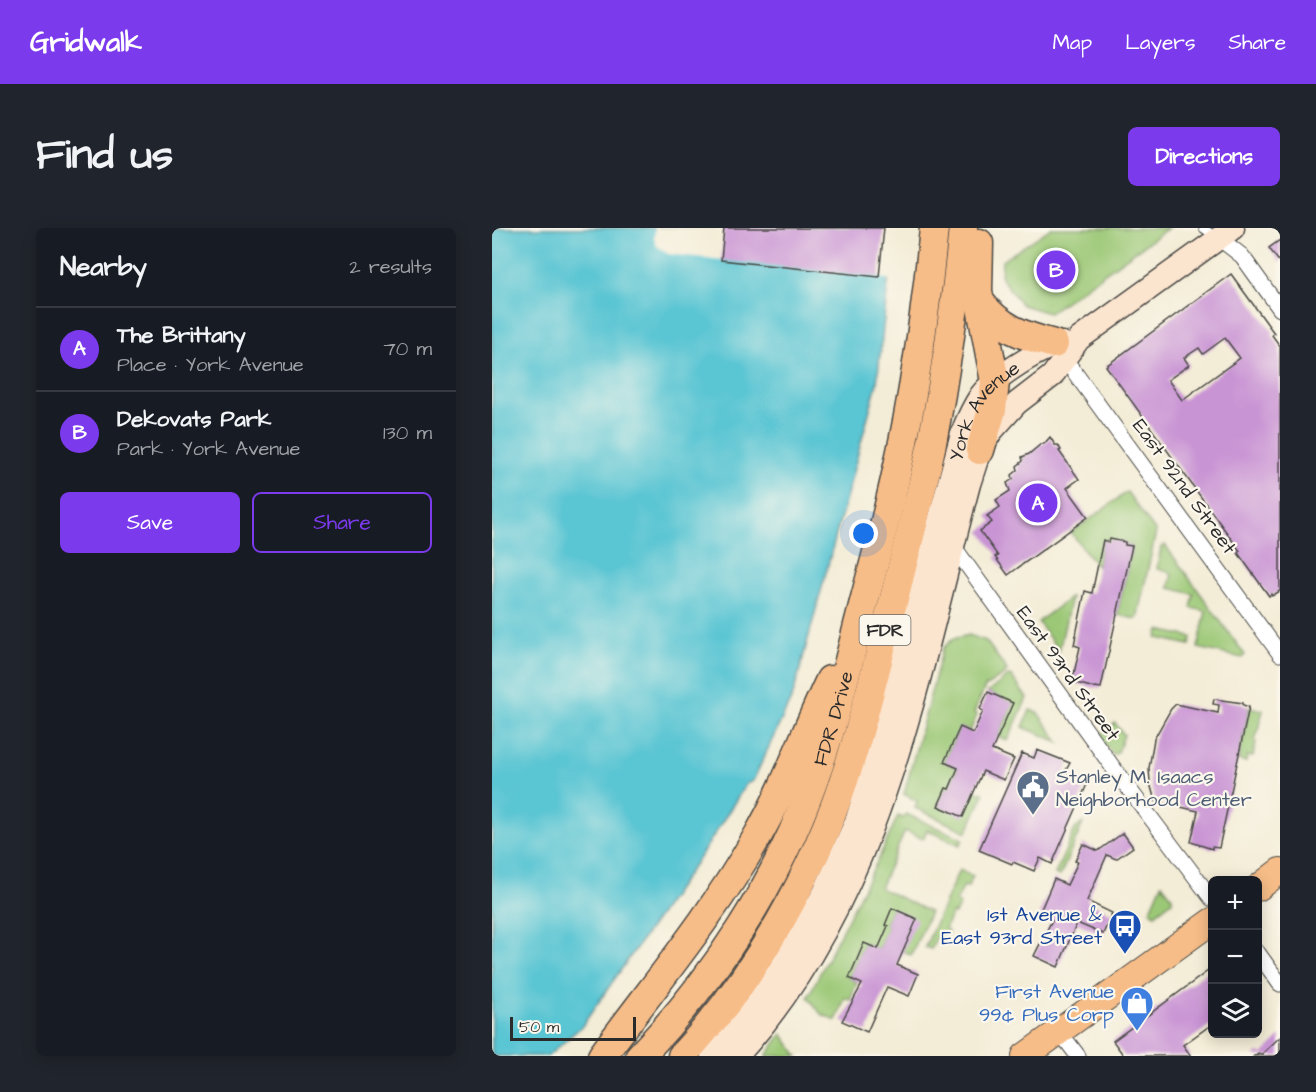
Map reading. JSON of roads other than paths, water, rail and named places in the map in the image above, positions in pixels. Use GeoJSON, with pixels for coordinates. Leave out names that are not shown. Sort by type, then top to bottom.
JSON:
{"type":"FeatureCollection","features":[{"type":"Feature","properties":{"kind":"highway","name":"FDR Drive"},"geometry":{"type":"LineString","coordinates":[[640,1056],[697,990],[748,916],[791,837],[813,784],[831,728],[897,472],[918,359],[934,228]]}},
{"type":"Feature","properties":{"kind":"highway","name":"FDR Drive"},"geometry":{"type":"LineString","coordinates":[[682,1056],[725,1004],[774,930],[801,883],[827,825],[851,759],[932,442],[952,324],[963,228]]}},
{"type":"Feature","properties":{"kind":"highway"},"geometry":{"type":"LineString","coordinates":[[978,228],[977,282],[995,382],[992,410],[980,450]]}},
{"type":"Feature","properties":{"kind":"highway"},"geometry":{"type":"LineString","coordinates":[[981,303],[994,319],[1013,331],[1066,347]]}},
{"type":"Feature","properties":{"kind":"highway"},"geometry":{"type":"LineString","coordinates":[[602,1056],[713,907],[748,853],[785,782],[860,616]]}},
{"type":"Feature","properties":{"kind":"main road","name":"York Avenue"},"geometry":{"type":"LineString","coordinates":[[938,526],[962,433],[980,397],[995,382],[1035,354],[1066,347],[1218,231]]}},
{"type":"Feature","properties":{"kind":"main road","name":"York Avenue"},"geometry":{"type":"LineString","coordinates":[[952,546],[980,450],[1002,419],[1017,403],[1052,376],[1066,347]]}},
{"type":"Feature","properties":{"kind":"main road"},"geometry":{"type":"LineString","coordinates":[[737,1056],[770,1017],[778,989],[859,813],[882,740],[938,526]]}},
{"type":"Feature","properties":{"kind":"main road"},"geometry":{"type":"LineString","coordinates":[[712,1056],[740,1025],[778,989],[803,970],[830,922],[859,861],[884,800],[908,721],[952,546]]}},
{"type":"Feature","properties":{"kind":"main road"},"geometry":{"type":"LineString","coordinates":[[1262,884],[1280,871]]}},
{"type":"Feature","properties":{"kind":"main road"},"geometry":{"type":"LineString","coordinates":[[1025,1056],[1208,924]]}},
{"type":"Feature","properties":{"kind":"street"},"geometry":{"type":"LineString","coordinates":[[1218,231],[1242,256],[1280,309]]}},
{"type":"Feature","properties":{"kind":"street","name":"East 92nd Street"},"geometry":{"type":"LineString","coordinates":[[1066,347],[1280,654]]}},
{"type":"Feature","properties":{"kind":"street","name":"East 93rd Street"},"geometry":{"type":"LineString","coordinates":[[938,526],[1117,774],[1208,894]]}},
{"type":"Feature","properties":{"kind":"street"},"geometry":{"type":"LineString","coordinates":[[1262,960],[1280,984]]}},
{"type":"Feature","properties":{"kind":"street"},"geometry":{"type":"LineString","coordinates":[[1059,1031],[1078,1056]]}},
{"type":"Feature","properties":{"kind":"water"},"geometry":{"type":"Polygon","coordinates":[[[492,228],[894,228],[877,383],[793,695],[753,781],[746,784],[705,849],[582,1026],[548,1056],[492,1056],[492,228]]]}},
{"type":"Feature","properties":{"kind":"place","name":"Dekovats Park"},"geometry":{"type":"Point","coordinates":[1056,270]}},
{"type":"Feature","properties":{"kind":"place","name":"The Brittany"},"geometry":{"type":"Point","coordinates":[1038,503]}},
{"type":"Feature","properties":{"kind":"place","name":"Stanley M. Isaacs Neighborhood Center"},"geometry":{"type":"Point","coordinates":[1033,816]}},
{"type":"Feature","properties":{"kind":"place","name":"1st Avenue & East 93rd Street"},"geometry":{"type":"Point","coordinates":[1125,955]}},
{"type":"Feature","properties":{"kind":"place","name":"First Avenue 99¢ Plus Corp"},"geometry":{"type":"Point","coordinates":[1137,1032]}}]}
